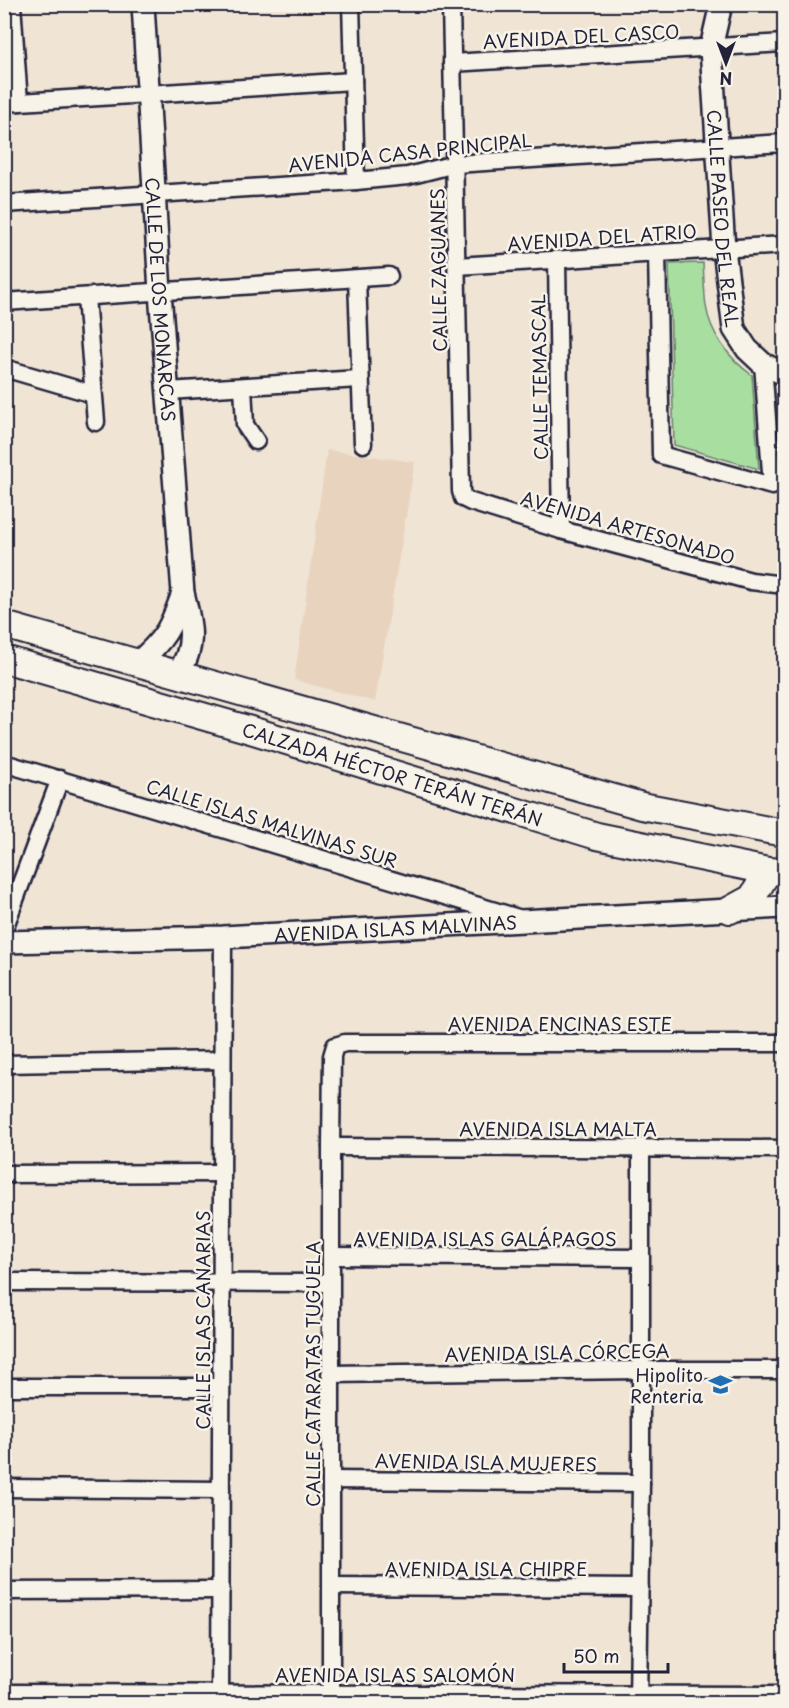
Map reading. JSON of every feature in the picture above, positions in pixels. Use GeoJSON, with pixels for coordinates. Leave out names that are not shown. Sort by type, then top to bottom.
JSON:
{"type":"FeatureCollection","features":[{"type":"Feature","properties":{"kind":"main road","name":"CALZADA HÉCTOR TERÁN TERÁN"},"geometry":{"type":"LineString","coordinates":[[4,625],[642,806],[784,833]]}},
{"type":"Feature","properties":{"kind":"main road","name":"CALZADA HÉCTOR TERÁN TERÁN"},"geometry":{"type":"LineString","coordinates":[[4,659],[254,731],[597,836],[776,871]]}},
{"type":"Feature","properties":{"kind":"main road"},"geometry":{"type":"LineString","coordinates":[[57,674],[73,671],[90,672],[136,684],[150,685],[170,680],[177,674]]}},
{"type":"Feature","properties":{"kind":"main road"},"geometry":{"type":"LineString","coordinates":[[254,731],[267,722],[279,720],[352,730],[376,730]]}},
{"type":"Feature","properties":{"kind":"main road"},"geometry":{"type":"LineString","coordinates":[[730,910],[752,898],[776,871]]}},
{"type":"Feature","properties":{"kind":"street"},"geometry":{"type":"LineString","coordinates":[[12,4],[12,102],[353,81]]}},
{"type":"Feature","properties":{"kind":"street","name":"CALLE DE LOS MONARCAS"},"geometry":{"type":"LineString","coordinates":[[143,4],[160,292],[183,593],[192,637],[185,664],[177,674]]}},
{"type":"Feature","properties":{"kind":"street"},"geometry":{"type":"LineString","coordinates":[[351,4],[356,181]]}},
{"type":"Feature","properties":{"kind":"street","name":"CALLE ZAGUANES"},"geometry":{"type":"LineString","coordinates":[[451,4],[461,491],[463,498]]}},
{"type":"Feature","properties":{"kind":"street","name":"CALLE PASEO DEL REAL"},"geometry":{"type":"LineString","coordinates":[[721,4],[711,48],[724,249],[734,329],[747,349],[763,364],[784,374]]}},
{"type":"Feature","properties":{"kind":"street","name":"AVENIDA DEL CASCO"},"geometry":{"type":"LineString","coordinates":[[452,63],[784,43]]}},
{"type":"Feature","properties":{"kind":"street","name":"AVENIDA CASA PRINCIPAL"},"geometry":{"type":"LineString","coordinates":[[4,204],[356,181],[408,176],[455,164],[784,143]]}},
{"type":"Feature","properties":{"kind":"street","name":"AVENIDA DEL ATRIO"},"geometry":{"type":"LineString","coordinates":[[458,266],[784,245]]}},
{"type":"Feature","properties":{"kind":"street"},"geometry":{"type":"LineString","coordinates":[[657,253],[661,454],[772,486],[763,364]]}},
{"type":"Feature","properties":{"kind":"street","name":"CALLE TEMASCAL"},"geometry":{"type":"LineString","coordinates":[[557,260],[561,530]]}},
{"type":"Feature","properties":{"kind":"street"},"geometry":{"type":"LineString","coordinates":[[4,302],[389,276]]}},
{"type":"Feature","properties":{"kind":"street"},"geometry":{"type":"LineString","coordinates":[[357,279],[363,444]]}},
{"type":"Feature","properties":{"kind":"street"},"geometry":{"type":"LineString","coordinates":[[86,297],[96,422]]}},
{"type":"Feature","properties":{"kind":"street"},"geometry":{"type":"LineString","coordinates":[[4,368],[93,394]]}},
{"type":"Feature","properties":{"kind":"street"},"geometry":{"type":"LineString","coordinates":[[168,390],[359,379]]}},
{"type":"Feature","properties":{"kind":"street"},"geometry":{"type":"LineString","coordinates":[[243,387],[245,425],[256,441]]}},
{"type":"Feature","properties":{"kind":"street","name":"AVENIDA ARTESONADO"},"geometry":{"type":"LineString","coordinates":[[463,498],[561,530],[751,581],[784,585]]}},
{"type":"Feature","properties":{"kind":"street","name":"CALLE DE LOS MONARCAS"},"geometry":{"type":"LineString","coordinates":[[137,663],[165,636],[183,593]]}},
{"type":"Feature","properties":{"kind":"street","name":"CALLE ISLAS MALVINAS SUR"},"geometry":{"type":"LineString","coordinates":[[4,763],[528,921]]}},
{"type":"Feature","properties":{"kind":"street"},"geometry":{"type":"LineString","coordinates":[[4,929],[60,779]]}},
{"type":"Feature","properties":{"kind":"street","name":"AVENIDA ISLAS MALVINAS"},"geometry":{"type":"LineString","coordinates":[[4,942],[223,937],[784,907]]}},
{"type":"Feature","properties":{"kind":"street","name":"CALLE ISLAS CANARIAS"},"geometry":{"type":"LineString","coordinates":[[220,1698],[223,937]]}},
{"type":"Feature","properties":{"kind":"street","name":"AVENIDA ENCINAS ESTE"},"geometry":{"type":"LineString","coordinates":[[335,1046],[357,1043],[784,1043]]}},
{"type":"Feature","properties":{"kind":"street","name":"CALLE CATARATAS TUGUELA"},"geometry":{"type":"LineString","coordinates":[[331,1699],[330,1283],[332,1056],[335,1046]]}},
{"type":"Feature","properties":{"kind":"street"},"geometry":{"type":"LineString","coordinates":[[4,1064],[222,1060]]}},
{"type":"Feature","properties":{"kind":"street","name":"AVENIDA ISLA MALTA"},"geometry":{"type":"LineString","coordinates":[[331,1148],[784,1149]]}},
{"type":"Feature","properties":{"kind":"street"},"geometry":{"type":"LineString","coordinates":[[638,1699],[641,1483],[640,1148]]}},
{"type":"Feature","properties":{"kind":"street"},"geometry":{"type":"LineString","coordinates":[[4,1174],[222,1173]]}},
{"type":"Feature","properties":{"kind":"street","name":"AVENIDA ISLAS GALÁPAGOS"},"geometry":{"type":"LineString","coordinates":[[331,1256],[640,1258]]}},
{"type":"Feature","properties":{"kind":"street"},"geometry":{"type":"LineString","coordinates":[[4,1282],[330,1283]]}},
{"type":"Feature","properties":{"kind":"street","name":"AVENIDA ISLA CÓRCEGA"},"geometry":{"type":"LineString","coordinates":[[330,1374],[784,1370]]}},
{"type":"Feature","properties":{"kind":"street"},"geometry":{"type":"LineString","coordinates":[[4,1387],[220,1387]]}},
{"type":"Feature","properties":{"kind":"street","name":"AVENIDA ISLA MUJERES"},"geometry":{"type":"LineString","coordinates":[[331,1480],[641,1483]]}},
{"type":"Feature","properties":{"kind":"street"},"geometry":{"type":"LineString","coordinates":[[4,1488],[220,1490]]}},
{"type":"Feature","properties":{"kind":"street","name":"AVENIDA ISLA CHIPRE"},"geometry":{"type":"LineString","coordinates":[[331,1586],[640,1588]]}},
{"type":"Feature","properties":{"kind":"street"},"geometry":{"type":"LineString","coordinates":[[4,1591],[221,1590]]}},
{"type":"Feature","properties":{"kind":"street","name":"AVENIDA ISLAS SALOMÓN"},"geometry":{"type":"LineString","coordinates":[[4,1693],[331,1699],[638,1699],[784,1695]]}},
{"type":"Feature","properties":{"kind":"shaded area"},"geometry":{"type":"Polygon","coordinates":[[[327,450],[415,462],[375,702],[294,680],[327,450]]]}},
{"type":"Feature","properties":{"kind":"green space"},"geometry":{"type":"Polygon","coordinates":[[[703,263],[706,306],[712,326],[729,354],[752,375],[759,469],[674,445],[669,264],[703,263]]]}},
{"type":"Feature","properties":{"kind":"place","name":"Hipolito Renteria"},"geometry":{"type":"Point","coordinates":[721,1384]}}]}
